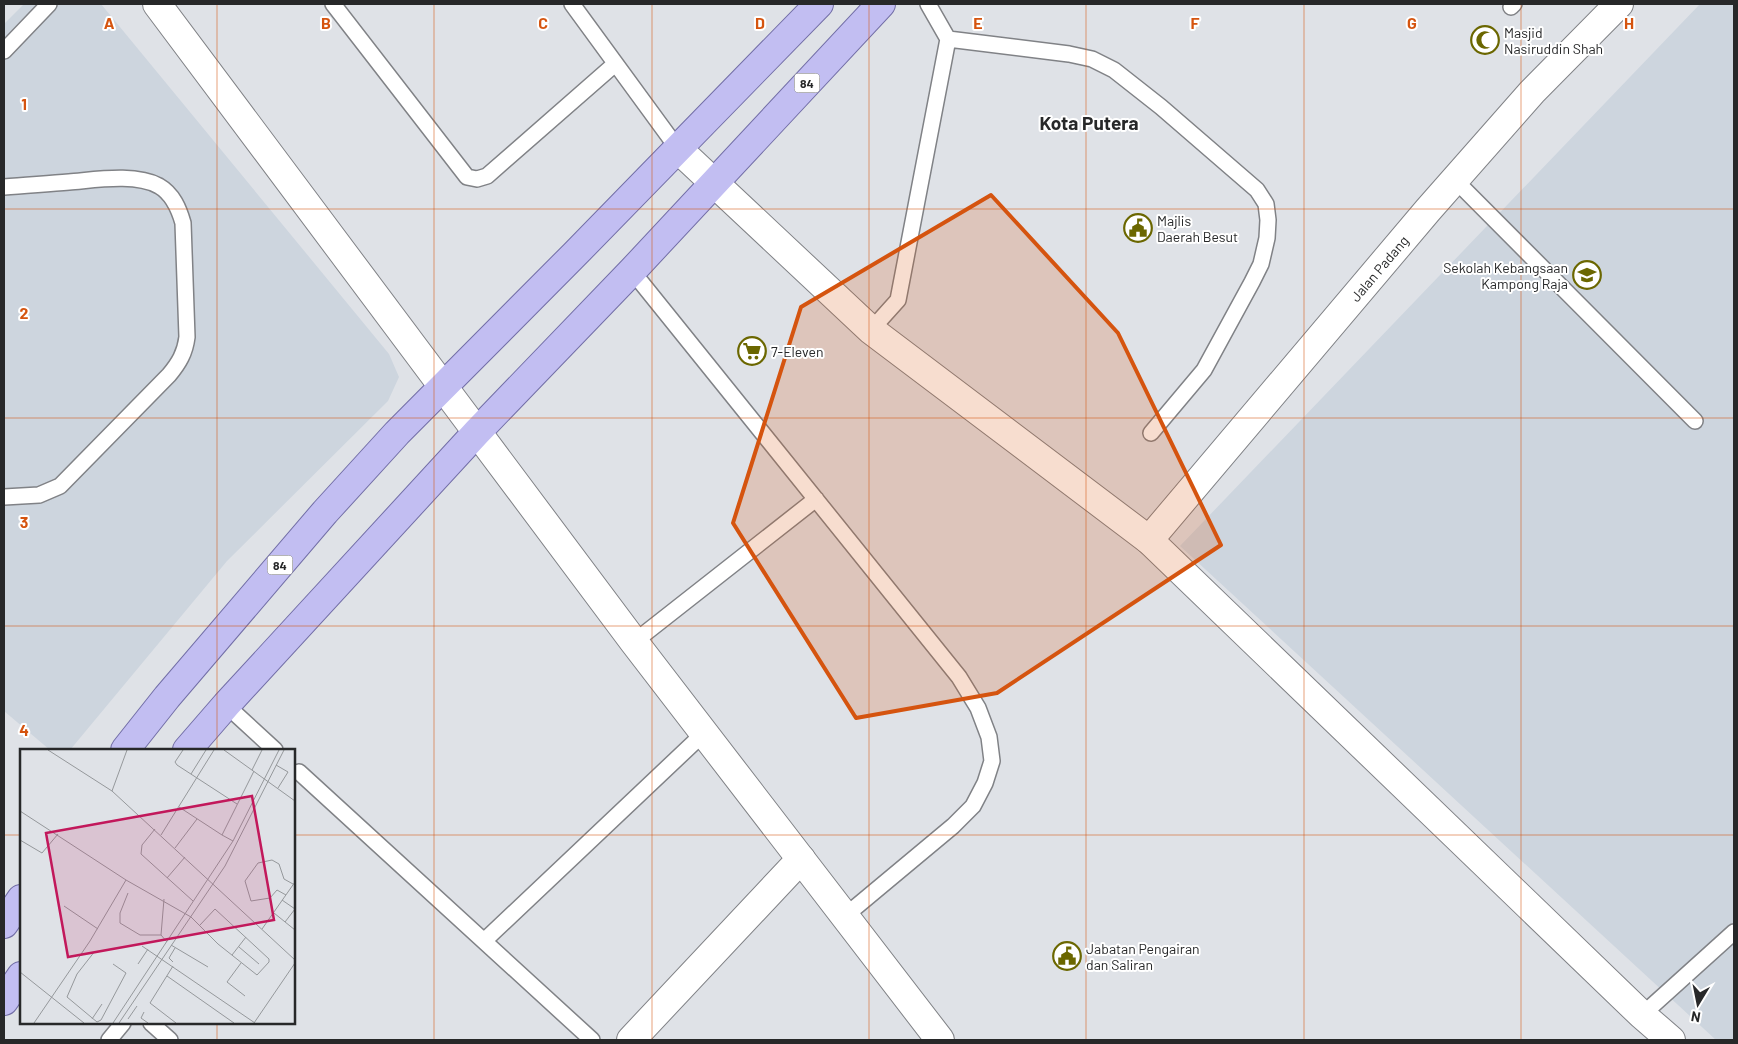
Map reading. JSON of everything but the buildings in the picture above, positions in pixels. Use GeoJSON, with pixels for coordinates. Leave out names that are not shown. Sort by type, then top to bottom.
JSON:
{"type":"FeatureCollection","features":[{"type":"Feature","properties":{"kind":"main road","name":"84"},"geometry":{"type":"LineString","coordinates":[[126,749],[167,697],[325,512],[443,387],[819,4]]}},
{"type":"Feature","properties":{"kind":"main road","name":"84"},"geometry":{"type":"LineString","coordinates":[[188,749],[477,432],[632,271],[881,4]]}},
{"type":"Feature","properties":{"kind":"main road"},"geometry":{"type":"LineString","coordinates":[[4,924],[20,900]]}},
{"type":"Feature","properties":{"kind":"main road"},"geometry":{"type":"LineString","coordinates":[[4,1001],[20,977]]}},
{"type":"Feature","properties":{"kind":"street"},"geometry":{"type":"LineString","coordinates":[[157,4],[634,642],[940,1040]]}},
{"type":"Feature","properties":{"kind":"street","name":"Jalan Padang"},"geometry":{"type":"LineString","coordinates":[[1149,540],[1532,92],[1619,4]]}},
{"type":"Feature","properties":{"kind":"street"},"geometry":{"type":"LineString","coordinates":[[678,149],[871,330],[1149,540],[1642,1015],[1671,1040]]}},
{"type":"Feature","properties":{"kind":"street"},"geometry":{"type":"LineString","coordinates":[[631,1040],[801,860]]}},
{"type":"Feature","properties":{"kind":"lane"},"geometry":{"type":"LineString","coordinates":[[4,51],[49,4]]}},
{"type":"Feature","properties":{"kind":"lane"},"geometry":{"type":"LineString","coordinates":[[333,4],[467,177],[477,179],[487,176],[614,64]]}},
{"type":"Feature","properties":{"kind":"lane"},"geometry":{"type":"LineString","coordinates":[[572,4],[614,64],[678,149]]}},
{"type":"Feature","properties":{"kind":"lane"},"geometry":{"type":"LineString","coordinates":[[871,330],[898,300],[948,39],[928,4]]}},
{"type":"Feature","properties":{"kind":"lane"},"geometry":{"type":"LineString","coordinates":[[948,39],[1069,54],[1092,59],[1114,70],[1161,107],[1257,190],[1266,204],[1268,220],[1267,238],[1261,264],[1252,282],[1204,370],[1151,433]]}},
{"type":"Feature","properties":{"kind":"lane"},"geometry":{"type":"LineString","coordinates":[[4,187],[112,178],[150,182],[161,187],[180,210],[183,224],[187,337],[182,357],[169,375],[60,486],[39,495],[4,497]]}},
{"type":"Feature","properties":{"kind":"lane"},"geometry":{"type":"LineString","coordinates":[[1455,180],[1695,421]]}},
{"type":"Feature","properties":{"kind":"lane"},"geometry":{"type":"LineString","coordinates":[[632,271],[959,677],[978,708],[989,737],[992,761],[985,783],[973,806],[953,826],[845,916]]}},
{"type":"Feature","properties":{"kind":"lane"},"geometry":{"type":"LineString","coordinates":[[634,642],[816,499]]}},
{"type":"Feature","properties":{"kind":"lane"},"geometry":{"type":"LineString","coordinates":[[226,705],[274,749]]}},
{"type":"Feature","properties":{"kind":"lane"},"geometry":{"type":"LineString","coordinates":[[484,941],[704,733]]}},
{"type":"Feature","properties":{"kind":"lane"},"geometry":{"type":"LineString","coordinates":[[296,773],[592,1040]]}},
{"type":"Feature","properties":{"kind":"lane"},"geometry":{"type":"LineString","coordinates":[[1642,1015],[1734,932]]}},
{"type":"Feature","properties":{"kind":"lane"},"geometry":{"type":"LineString","coordinates":[[109,1040],[122,1024]]}},
{"type":"Feature","properties":{"kind":"lane"},"geometry":{"type":"LineString","coordinates":[[152,1024],[170,1040]]}},
{"type":"Feature","properties":{"kind":"highlighted area"},"geometry":{"type":"Polygon","coordinates":[[[991,195],[1118,333],[1221,545],[997,693],[856,718],[733,523],[801,307],[991,195]]]}},
{"type":"Feature","properties":{"kind":"shaded area"},"geometry":{"type":"Polygon","coordinates":[[[24,4],[101,4],[389,354],[399,377],[388,401],[227,561],[71,749],[49,749],[4,711],[4,24],[24,4]]]}},
{"type":"Feature","properties":{"kind":"shaded area","name":"Sekolah Kebangsaan Kampong Raja"},"geometry":{"type":"Polygon","coordinates":[[[1700,4],[1734,4],[1734,1040],[1716,1040],[1180,546],[1700,4]]]}},
{"type":"Feature","properties":{"kind":"place","name":"Masjid Nasiruddin Shah"},"geometry":{"type":"Point","coordinates":[1485,40]}},
{"type":"Feature","properties":{"kind":"place","name":"Majlis Daerah Besut"},"geometry":{"type":"Point","coordinates":[1138,228]}},
{"type":"Feature","properties":{"kind":"place","name":"Sekolah Kebangsaan Kampong Raja"},"geometry":{"type":"Point","coordinates":[1587,275]}},
{"type":"Feature","properties":{"kind":"place","name":"7-Eleven"},"geometry":{"type":"Point","coordinates":[752,351]}},
{"type":"Feature","properties":{"kind":"place","name":"Jabatan Pengairan dan Saliran"},"geometry":{"type":"Point","coordinates":[1067,956]}},
{"type":"Feature","properties":{"kind":"district","name":"Kota Putera"},"geometry":{"type":"Point","coordinates":[1089,122]}}]}
